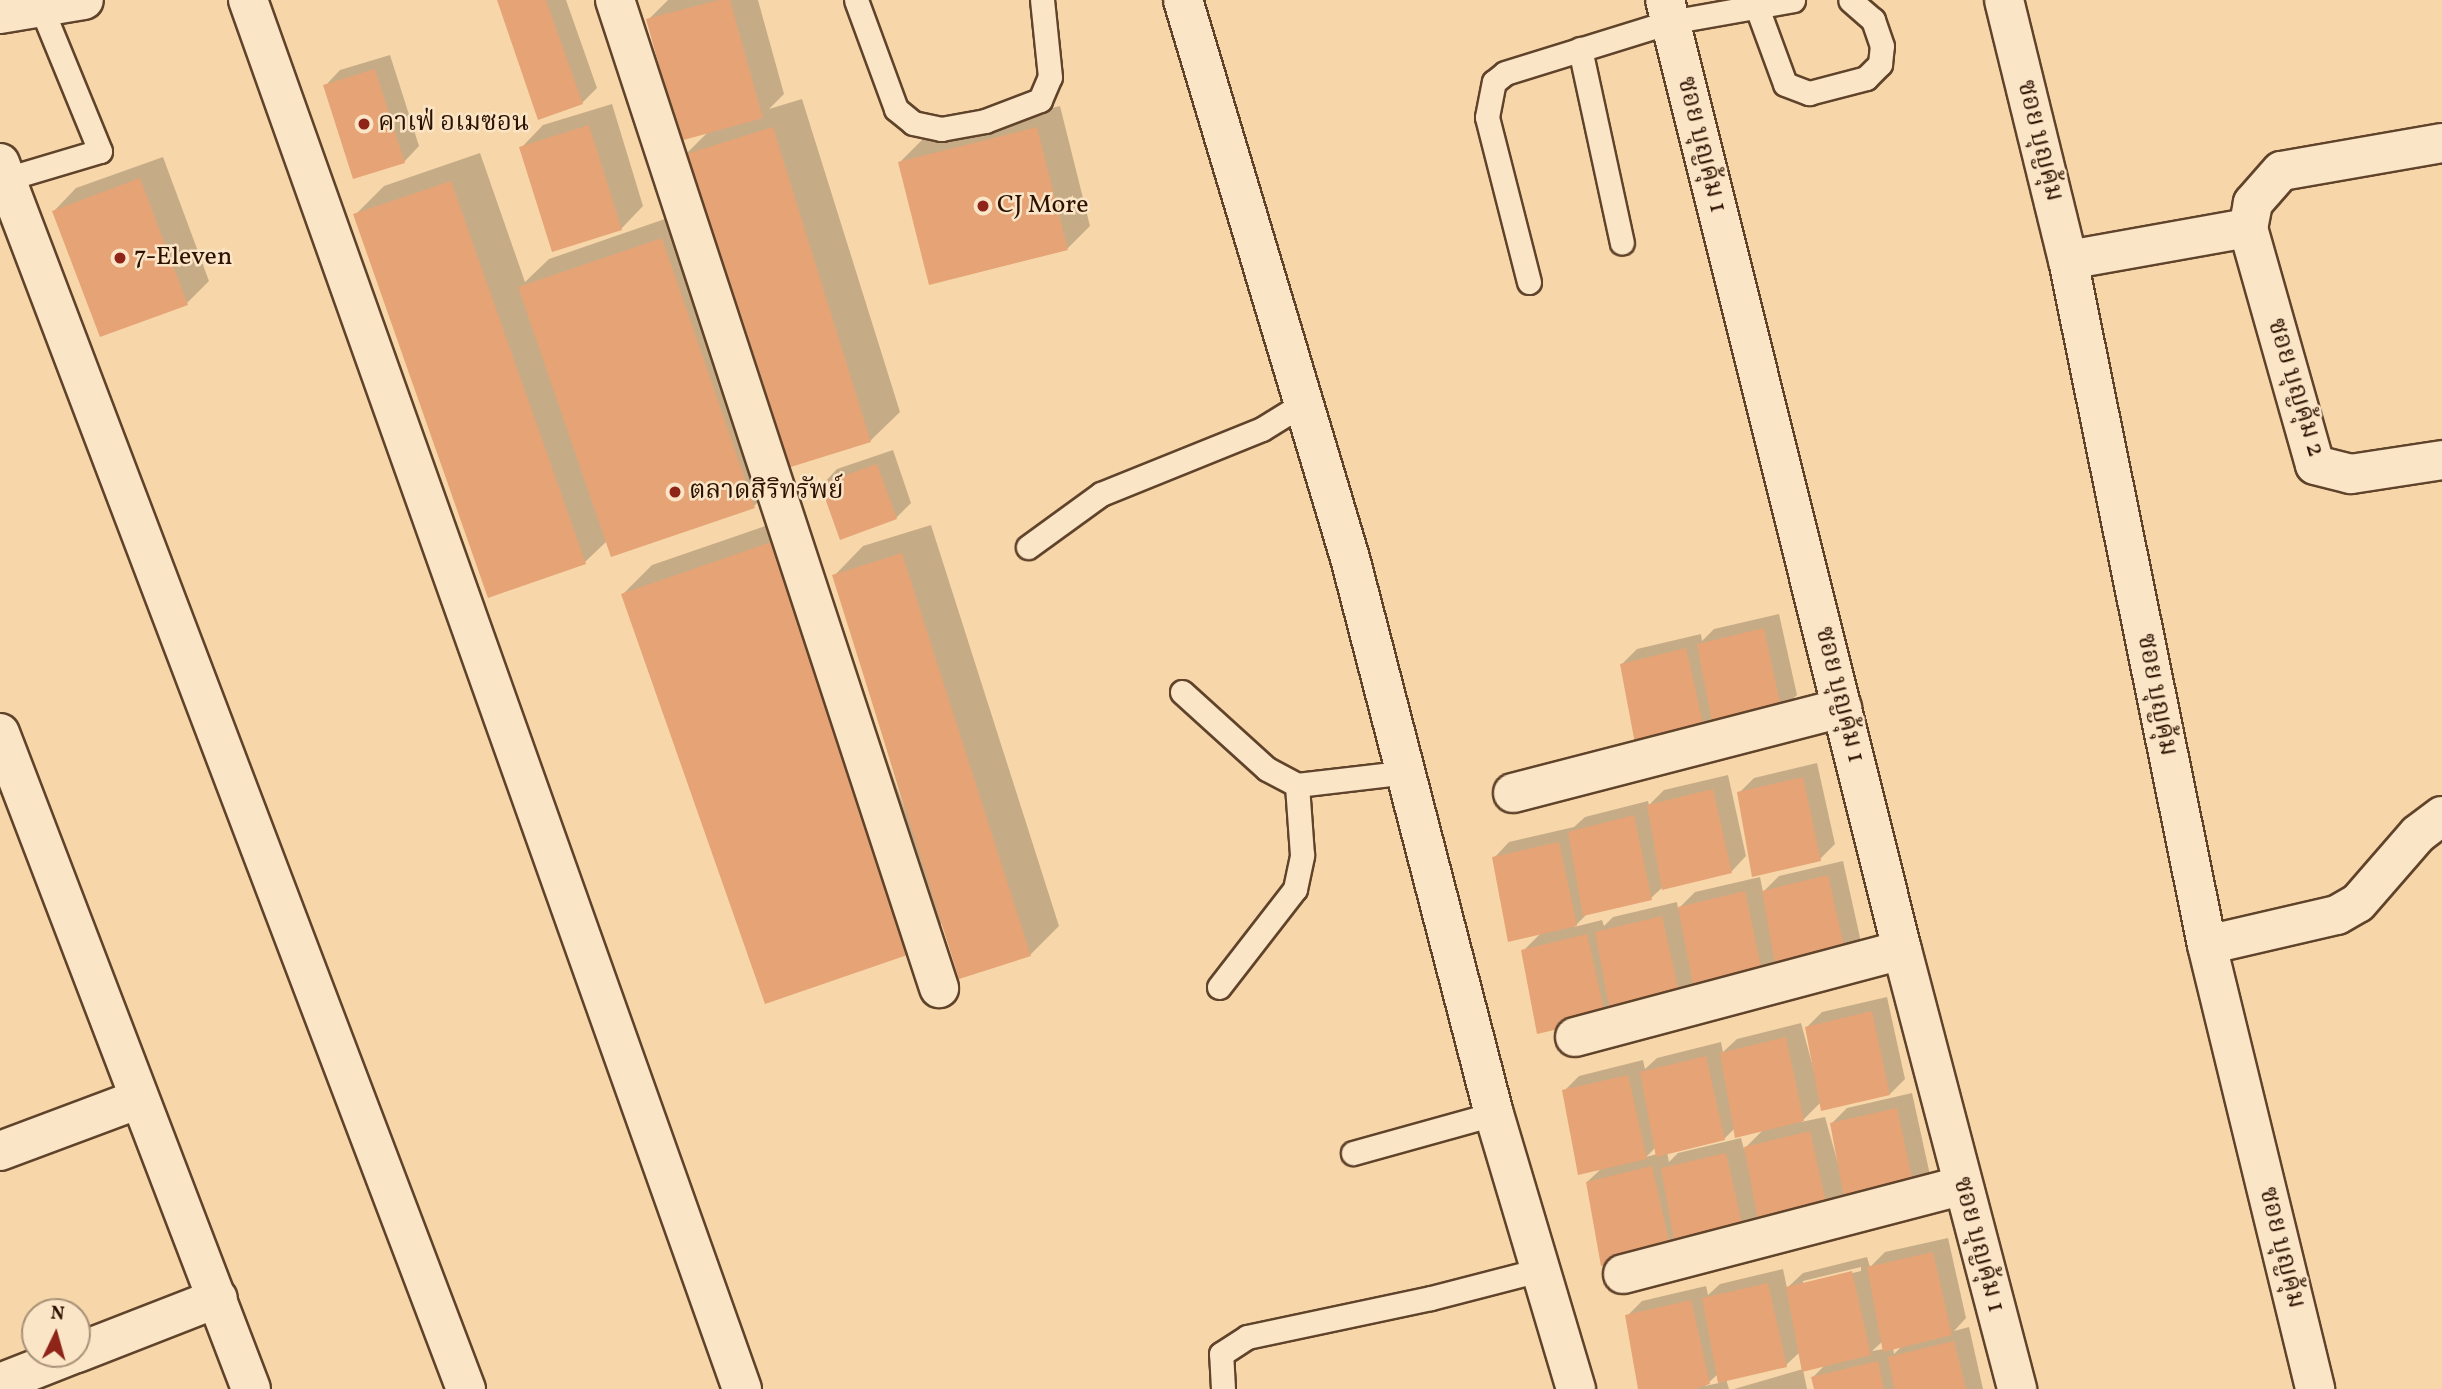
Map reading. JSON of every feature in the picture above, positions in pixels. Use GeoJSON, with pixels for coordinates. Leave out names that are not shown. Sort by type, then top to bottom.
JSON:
{"type":"FeatureCollection","features":[{"type":"Feature","properties":{"kind":"street"},"geometry":{"type":"LineString","coordinates":[[0,14],[84,0]]}},
{"type":"Feature","properties":{"kind":"street"},"geometry":{"type":"LineString","coordinates":[[248,0],[742,1389]]}},
{"type":"Feature","properties":{"kind":"street"},"geometry":{"type":"LineString","coordinates":[[615,0],[939,988]]}},
{"type":"Feature","properties":{"kind":"street"},"geometry":{"type":"LineString","coordinates":[[1183,0],[1304,403],[1406,772],[1494,1114],[1576,1389]]}},
{"type":"Feature","properties":{"kind":"street","name":"ซอย บุญคุ้ม"},"geometry":{"type":"LineString","coordinates":[[2004,0],[2068,260],[2207,945],[2315,1389]]}},
{"type":"Feature","properties":{"kind":"street","name":"ซอย บุญคุ้ม 1"},"geometry":{"type":"LineString","coordinates":[[1668,11],[1902,950],[2017,1389]]}},
{"type":"Feature","properties":{"kind":"street"},"geometry":{"type":"LineString","coordinates":[[2068,260],[2248,228],[2253,203],[2281,171],[2442,143]]}},
{"type":"Feature","properties":{"kind":"street"},"geometry":{"type":"LineString","coordinates":[[3,171],[466,1389]]}},
{"type":"Feature","properties":{"kind":"street","name":"ซอย บุญคุ้ม 2"},"geometry":{"type":"LineString","coordinates":[[2248,228],[2315,465],[2351,474],[2442,460]]}},
{"type":"Feature","properties":{"kind":"street"},"geometry":{"type":"LineString","coordinates":[[1513,793],[1842,708]]}},
{"type":"Feature","properties":{"kind":"street"},"geometry":{"type":"LineString","coordinates":[[0,733],[139,1099],[219,1298],[251,1389]]}},
{"type":"Feature","properties":{"kind":"street"},"geometry":{"type":"LineString","coordinates":[[2207,945],[2337,915],[2358,903],[2418,834],[2442,816]]}},
{"type":"Feature","properties":{"kind":"street"},"geometry":{"type":"LineString","coordinates":[[1575,1037],[1902,950]]}},
{"type":"Feature","properties":{"kind":"street"},"geometry":{"type":"LineString","coordinates":[[0,1150],[139,1099]]}},
{"type":"Feature","properties":{"kind":"street"},"geometry":{"type":"LineString","coordinates":[[1623,1274],[1962,1186]]}},
{"type":"Feature","properties":{"kind":"street"},"geometry":{"type":"LineString","coordinates":[[91,1347],[219,1298]]}},
{"type":"Feature","properties":{"kind":"street"},"geometry":{"type":"LineString","coordinates":[[0,1383],[38,1368]]}},
{"type":"Feature","properties":{"kind":"lane"},"geometry":{"type":"LineString","coordinates":[[856,0],[896,109],[913,123],[941,129],[985,121],[1040,100],[1050,77],[1042,0]]}},
{"type":"Feature","properties":{"kind":"lane"},"geometry":{"type":"LineString","coordinates":[[1529,282],[1487,117],[1488,98],[1494,82],[1505,73],[1580,49],[1668,11],[1793,0]]}},
{"type":"Feature","properties":{"kind":"lane"},"geometry":{"type":"LineString","coordinates":[[1756,5],[1785,84],[1809,93],[1866,78],[1880,64],[1882,47],[1873,20],[1850,0]]}},
{"type":"Feature","properties":{"kind":"lane"},"geometry":{"type":"LineString","coordinates":[[3,171],[100,151],[41,7]]}},
{"type":"Feature","properties":{"kind":"lane"},"geometry":{"type":"LineString","coordinates":[[1580,49],[1622,243]]}},
{"type":"Feature","properties":{"kind":"lane"},"geometry":{"type":"LineString","coordinates":[[1028,547],[1101,494],[1262,429],[1304,403]]}},
{"type":"Feature","properties":{"kind":"lane"},"geometry":{"type":"LineString","coordinates":[[1182,692],[1267,769],[1297,785],[1406,772]]}},
{"type":"Feature","properties":{"kind":"lane"},"geometry":{"type":"LineString","coordinates":[[1219,987],[1295,889],[1302,855],[1297,785]]}},
{"type":"Feature","properties":{"kind":"lane"},"geometry":{"type":"LineString","coordinates":[[1353,1153],[1494,1114]]}},
{"type":"Feature","properties":{"kind":"lane"},"geometry":{"type":"LineString","coordinates":[[1223,1389],[1221,1354],[1247,1337],[1431,1298],[1539,1270]]}},
{"type":"Feature","properties":{"kind":"building"},"geometry":{"type":"Polygon","coordinates":[[[497,0],[546,0],[583,104],[538,120],[497,0]]]}},
{"type":"Feature","properties":{"kind":"building"},"geometry":{"type":"Polygon","coordinates":[[[719,0],[730,0],[763,118],[680,141],[646,19],[719,0]]]}},
{"type":"Feature","properties":{"kind":"building","name":"คาเฟ่ อเมซอน"},"geometry":{"type":"Polygon","coordinates":[[[375,69],[405,163],[353,179],[323,85],[375,69]]]}},
{"type":"Feature","properties":{"kind":"building"},"geometry":{"type":"Polygon","coordinates":[[[589,125],[622,230],[552,252],[519,147],[589,125]]]}},
{"type":"Feature","properties":{"kind":"building"},"geometry":{"type":"Polygon","coordinates":[[[773,127],[871,442],[781,470],[683,155],[773,127]]]}},
{"type":"Feature","properties":{"kind":"building","name":"CJ More"},"geometry":{"type":"Polygon","coordinates":[[[1037,127],[1068,250],[929,285],[898,162],[1037,127]]]}},
{"type":"Feature","properties":{"kind":"building","name":"7-Eleven"},"geometry":{"type":"Polygon","coordinates":[[[140,178],[188,305],[100,337],[52,211],[140,178]]]}},
{"type":"Feature","properties":{"kind":"building"},"geometry":{"type":"Polygon","coordinates":[[[451,181],[586,564],[488,598],[353,214],[451,181]]]}},
{"type":"Feature","properties":{"kind":"building"},"geometry":{"type":"Polygon","coordinates":[[[662,238],[755,508],[611,557],[518,287],[662,238]]]}},
{"type":"Feature","properties":{"kind":"building"},"geometry":{"type":"Polygon","coordinates":[[[877,464],[897,519],[840,540],[820,484],[877,464]]]}},
{"type":"Feature","properties":{"kind":"building"},"geometry":{"type":"Polygon","coordinates":[[[771,542],[916,952],[765,1004],[621,594],[771,542]]]}},
{"type":"Feature","properties":{"kind":"building"},"geometry":{"type":"Polygon","coordinates":[[[902,553],[1031,956],[959,979],[832,575],[902,553]]]}},
{"type":"Feature","properties":{"kind":"building"},"geometry":{"type":"Polygon","coordinates":[[[1764,628],[1782,712],[1713,728],[1697,644],[1764,628]]]}},
{"type":"Feature","properties":{"kind":"building"},"geometry":{"type":"Polygon","coordinates":[[[1686,648],[1705,732],[1636,749],[1620,664],[1686,648]]]}},
{"type":"Feature","properties":{"kind":"building"},"geometry":{"type":"Polygon","coordinates":[[[1803,777],[1821,861],[1752,877],[1737,792],[1803,777]]]}},
{"type":"Feature","properties":{"kind":"building"},"geometry":{"type":"Polygon","coordinates":[[[1713,789],[1732,873],[1662,890],[1647,805],[1713,789]]]}},
{"type":"Feature","properties":{"kind":"building"},"geometry":{"type":"Polygon","coordinates":[[[1634,815],[1652,900],[1583,916],[1568,832],[1634,815]]]}},
{"type":"Feature","properties":{"kind":"building"},"geometry":{"type":"Polygon","coordinates":[[[1559,842],[1577,926],[1508,942],[1492,857],[1559,842]]]}},
{"type":"Feature","properties":{"kind":"building"},"geometry":{"type":"Polygon","coordinates":[[[1828,875],[1847,959],[1777,975],[1762,891],[1828,875]]]}},
{"type":"Feature","properties":{"kind":"building"},"geometry":{"type":"Polygon","coordinates":[[[1745,891],[1763,975],[1694,991],[1678,907],[1745,891]]]}},
{"type":"Feature","properties":{"kind":"building"},"geometry":{"type":"Polygon","coordinates":[[[1662,916],[1681,1000],[1611,1017],[1595,932],[1662,916]]]}},
{"type":"Feature","properties":{"kind":"building"},"geometry":{"type":"Polygon","coordinates":[[[1587,934],[1606,1018],[1537,1034],[1521,950],[1587,934]]]}},
{"type":"Feature","properties":{"kind":"building"},"geometry":{"type":"Polygon","coordinates":[[[1872,1011],[1890,1095],[1821,1111],[1805,1027],[1872,1011]]]}},
{"type":"Feature","properties":{"kind":"building"},"geometry":{"type":"Polygon","coordinates":[[[1786,1037],[1804,1121],[1735,1138],[1720,1053],[1786,1037]]]}},
{"type":"Feature","properties":{"kind":"building"},"geometry":{"type":"Polygon","coordinates":[[[1706,1056],[1725,1140],[1656,1157],[1640,1072],[1706,1056]]]}},
{"type":"Feature","properties":{"kind":"building"},"geometry":{"type":"Polygon","coordinates":[[[1628,1075],[1647,1159],[1578,1175],[1562,1090],[1628,1075]]]}},
{"type":"Feature","properties":{"kind":"building"},"geometry":{"type":"Polygon","coordinates":[[[1897,1108],[1915,1192],[1846,1208],[1830,1123],[1897,1108]]]}},
{"type":"Feature","properties":{"kind":"building"},"geometry":{"type":"Polygon","coordinates":[[[1810,1131],[1829,1215],[1760,1231],[1744,1147],[1810,1131]]]}},
{"type":"Feature","properties":{"kind":"building"},"geometry":{"type":"Polygon","coordinates":[[[1726,1153],[1745,1237],[1676,1252],[1661,1168],[1726,1153]]]}},
{"type":"Feature","properties":{"kind":"building"},"geometry":{"type":"Polygon","coordinates":[[[1652,1166],[1671,1250],[1601,1266],[1586,1182],[1652,1166]]]}},
{"type":"Feature","properties":{"kind":"building"},"geometry":{"type":"Polygon","coordinates":[[[1933,1252],[1952,1335],[1883,1352],[1867,1267],[1933,1252]]]}},
{"type":"Feature","properties":{"kind":"building"},"geometry":{"type":"Polygon","coordinates":[[[1852,1271],[1871,1355],[1802,1372],[1786,1287],[1852,1271]]]}},
{"type":"Feature","properties":{"kind":"building"},"geometry":{"type":"Polygon","coordinates":[[[1768,1283],[1787,1367],[1718,1383],[1702,1298],[1768,1283]]]}},
{"type":"Feature","properties":{"kind":"building"},"geometry":{"type":"Polygon","coordinates":[[[1691,1300],[1710,1384],[1694,1389],[1638,1389],[1625,1315],[1691,1300]]]}},
{"type":"Feature","properties":{"kind":"building"},"geometry":{"type":"Polygon","coordinates":[[[1954,1341],[1966,1389],[1894,1389],[1888,1357],[1954,1341]]]}},
{"type":"Feature","properties":{"kind":"building"},"geometry":{"type":"Polygon","coordinates":[[[1878,1361],[1884,1389],[1814,1389],[1811,1377],[1878,1361]]]}},
{"type":"Feature","properties":{"kind":"place","name":"คาเฟ่ อเมซอน"},"geometry":{"type":"Point","coordinates":[364,124]}},
{"type":"Feature","properties":{"kind":"place","name":"CJ More"},"geometry":{"type":"Point","coordinates":[983,206]}},
{"type":"Feature","properties":{"kind":"place","name":"7-Eleven"},"geometry":{"type":"Point","coordinates":[120,258]}},
{"type":"Feature","properties":{"kind":"place","name":"ตลาดสิริทรัพย์"},"geometry":{"type":"Point","coordinates":[675,492]}}]}
